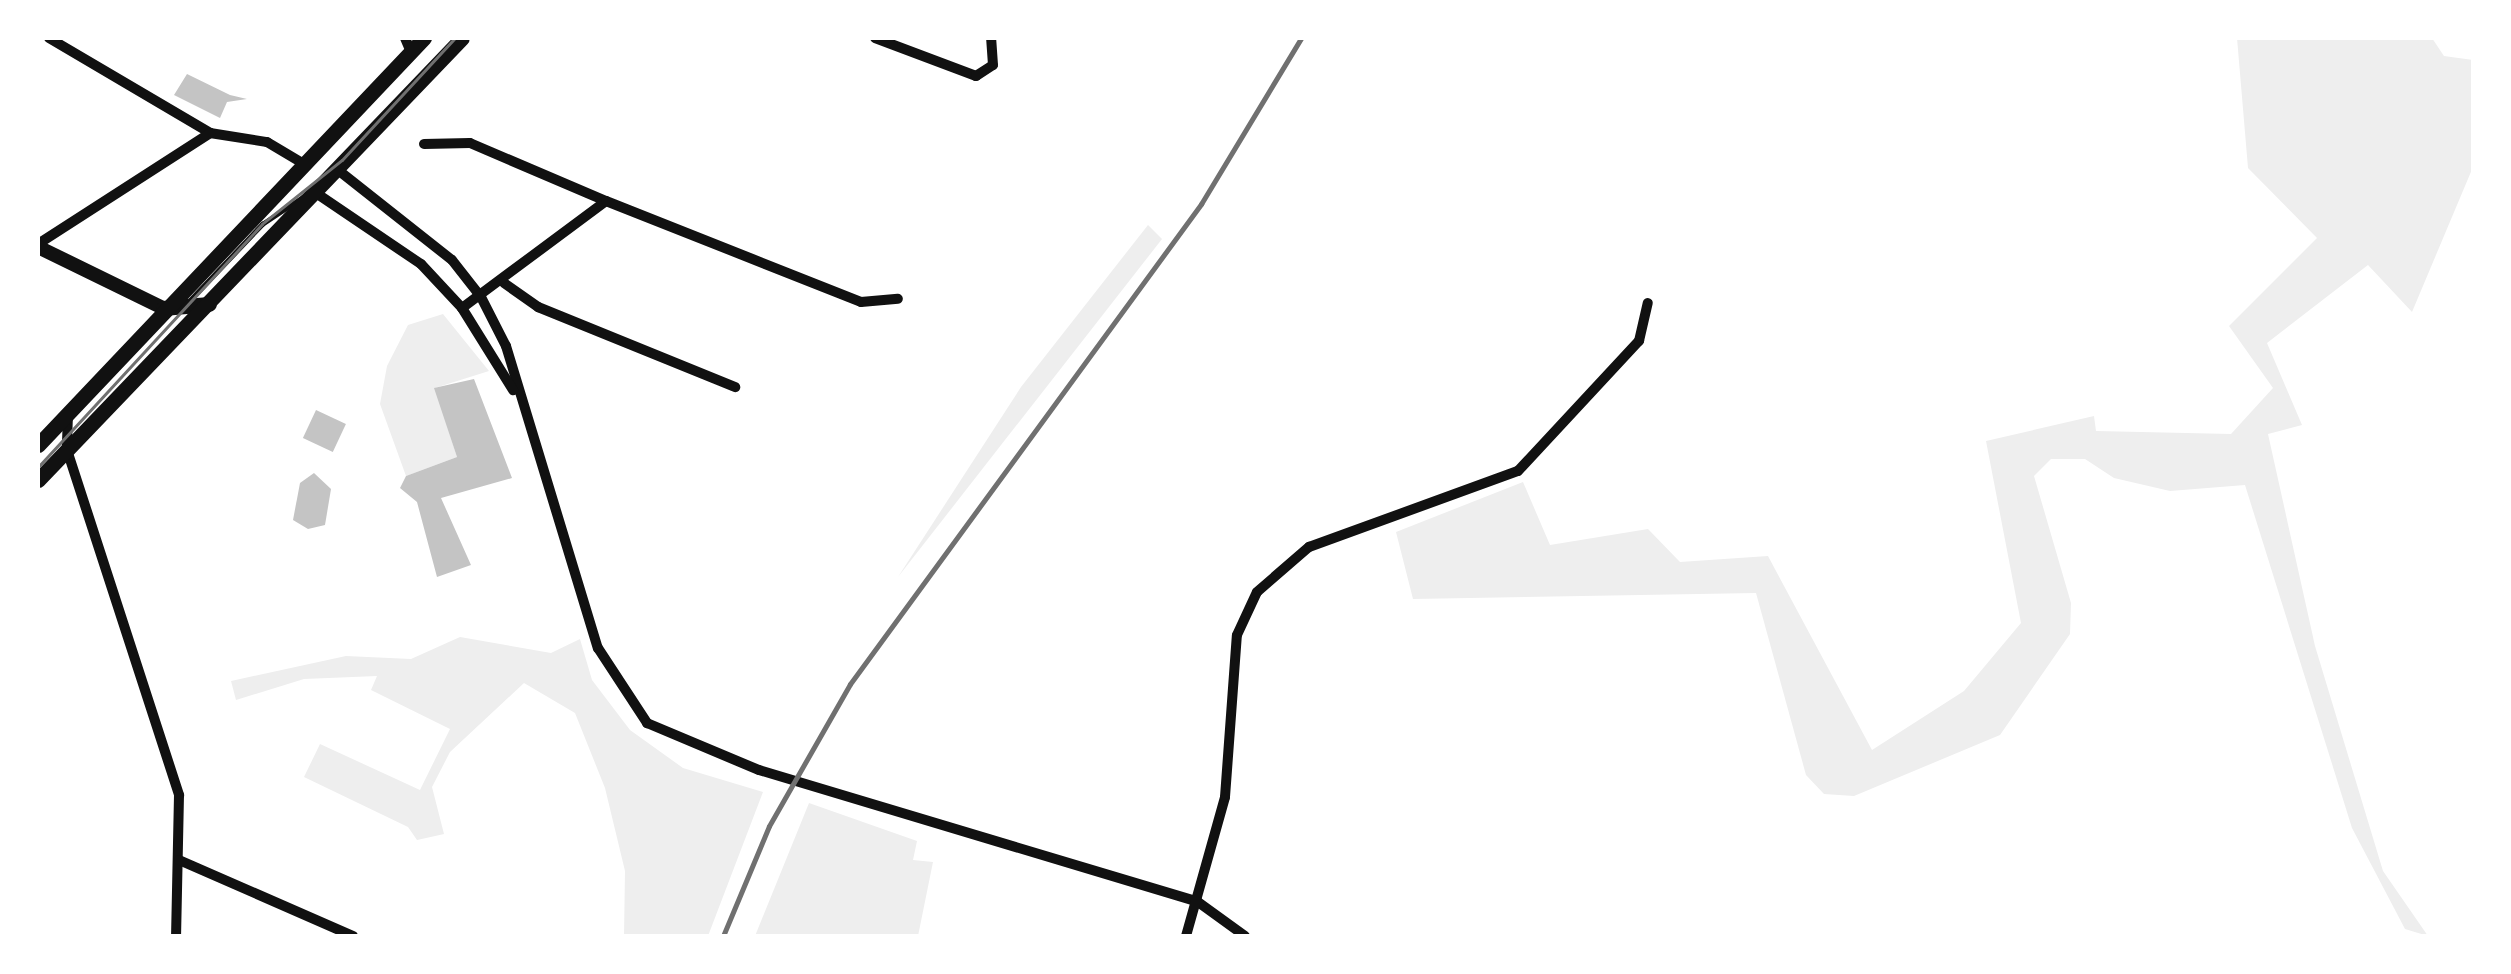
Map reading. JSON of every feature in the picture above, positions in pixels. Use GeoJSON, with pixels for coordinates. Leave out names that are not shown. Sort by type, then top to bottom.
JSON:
{"type":"FeatureCollection","features":[{"type":"Feature","properties":{"kind":"main road"},"geometry":{"type":"LineString","coordinates":[[38,445],[304,164],[408,45],[424,38]]}},
{"type":"Feature","properties":{"kind":"main road"},"geometry":{"type":"LineString","coordinates":[[38,480],[462,38]]}},
{"type":"Feature","properties":{"kind":"main road"},"geometry":{"type":"LineString","coordinates":[[408,45],[424,81]]}},
{"type":"Feature","properties":{"kind":"main road"},"geometry":{"type":"LineString","coordinates":[[304,164],[338,170]]}},
{"type":"Feature","properties":{"kind":"main road"},"geometry":{"type":"LineString","coordinates":[[304,164],[316,193]]}},
{"type":"Feature","properties":{"kind":"main road"},"geometry":{"type":"LineString","coordinates":[[164,308],[210,304]]}},
{"type":"Feature","properties":{"kind":"street"},"geometry":{"type":"LineString","coordinates":[[49,38],[210,133],[267,142],[304,164]]}},
{"type":"Feature","properties":{"kind":"street"},"geometry":{"type":"LineString","coordinates":[[874,38],[976,76],[993,65],[991,38]]}},
{"type":"Feature","properties":{"kind":"street"},"geometry":{"type":"LineString","coordinates":[[38,246],[210,133]]}},
{"type":"Feature","properties":{"kind":"street"},"geometry":{"type":"LineString","coordinates":[[424,144],[470,143],[861,302],[898,299]]}},
{"type":"Feature","properties":{"kind":"street"},"geometry":{"type":"LineString","coordinates":[[338,170],[452,260],[481,297],[521,404],[614,684],[672,739],[842,796],[1198,902],[1245,936]]}},
{"type":"Feature","properties":{"kind":"street"},"geometry":{"type":"LineString","coordinates":[[316,193],[413,257],[462,308],[521,404]]}},
{"type":"Feature","properties":{"kind":"street"},"geometry":{"type":"LineString","coordinates":[[462,308],[504,283],[606,201]]}},
{"type":"Feature","properties":{"kind":"street"},"geometry":{"type":"LineString","coordinates":[[38,246],[164,308]]}},
{"type":"Feature","properties":{"kind":"street"},"geometry":{"type":"LineString","coordinates":[[504,283],[538,308],[735,387]]}},
{"type":"Feature","properties":{"kind":"street"},"geometry":{"type":"LineString","coordinates":[[1186,936],[1225,797],[1238,635],[1256,592],[1309,547],[1518,470],[1639,341],[1648,303]]}},
{"type":"Feature","properties":{"kind":"street"},"geometry":{"type":"LineString","coordinates":[[68,414],[68,450],[179,794],[176,936]]}},
{"type":"Feature","properties":{"kind":"street"},"geometry":{"type":"LineString","coordinates":[[179,860],[353,936]]}},
{"type":"Feature","properties":{"kind":"lane"},"geometry":{"type":"LineString","coordinates":[[173,342],[183,308],[281,207],[316,193]]}},
{"type":"Feature","properties":{"kind":"shaded area"},"geometry":{"type":"Polygon","coordinates":[[[2237,38],[2432,38],[2444,56],[2473,60],[2473,167],[2412,312],[2368,265],[2267,343],[2302,425],[2268,434],[2315,646],[2383,871],[2428,936],[2405,929],[2352,828],[2245,485],[2170,491],[2114,478],[2085,459],[2051,459],[2034,476],[2071,603],[2070,634],[2000,735],[1854,796],[1824,794],[1806,775],[1756,593],[1413,599],[1396,532],[1523,482],[1550,545],[1648,529],[1680,562],[1768,556],[1872,750],[1964,691],[2021,623],[1986,441],[2094,416],[2096,431],[2231,434],[2273,388],[2229,326],[2317,238],[2248,168],[2237,38]]]}},
{"type":"Feature","properties":{"kind":"shaded area"},"geometry":{"type":"Polygon","coordinates":[[[1148,225],[1162,239],[898,577],[1021,387],[1148,225]]]}},
{"type":"Feature","properties":{"kind":"shaded area"},"geometry":{"type":"Polygon","coordinates":[[[443,314],[489,371],[435,388],[457,457],[406,476],[380,404],[387,366],[408,325],[443,314]]]}},
{"type":"Feature","properties":{"kind":"shaded area"},"geometry":{"type":"Polygon","coordinates":[[[460,637],[551,653],[580,639],[592,680],[630,730],[683,768],[763,792],[708,936],[624,936],[625,871],[605,788],[575,713],[524,683],[450,752],[432,787],[444,834],[417,840],[408,827],[304,777],[320,744],[420,790],[450,729],[371,690],[377,676],[304,679],[236,700],[231,681],[346,656],[411,659],[460,637]]]}},
{"type":"Feature","properties":{"kind":"shaded area"},"geometry":{"type":"Polygon","coordinates":[[[809,803],[917,841],[913,860],[933,862],[918,936],[755,936],[809,803]]]}},
{"type":"Feature","properties":{"kind":"building"},"geometry":{"type":"Polygon","coordinates":[[[187,74],[247,99],[227,102],[220,118],[174,95],[187,74]]]}},
{"type":"Feature","properties":{"kind":"building"},"geometry":{"type":"Polygon","coordinates":[[[474,379],[512,478],[441,498],[471,565],[437,577],[417,502],[400,488],[406,476],[457,457],[434,388],[474,379]]]}},
{"type":"Feature","properties":{"kind":"building"},"geometry":{"type":"Polygon","coordinates":[[[316,410],[346,424],[333,452],[303,438],[316,410]]]}},
{"type":"Feature","properties":{"kind":"building"},"geometry":{"type":"Polygon","coordinates":[[[314,473],[331,489],[325,525],[308,529],[293,520],[300,483],[314,473]]]}},
{"type":"Feature","properties":{"kind":"tram line"},"geometry":{"type":"LineString","coordinates":[[38,467],[262,224],[342,160],[455,38]]}},
{"type":"Feature","properties":{"kind":"railway"},"geometry":{"type":"LineString","coordinates":[[723,936],[769,826],[850,684],[1201,204],[1301,38]]}}]}
